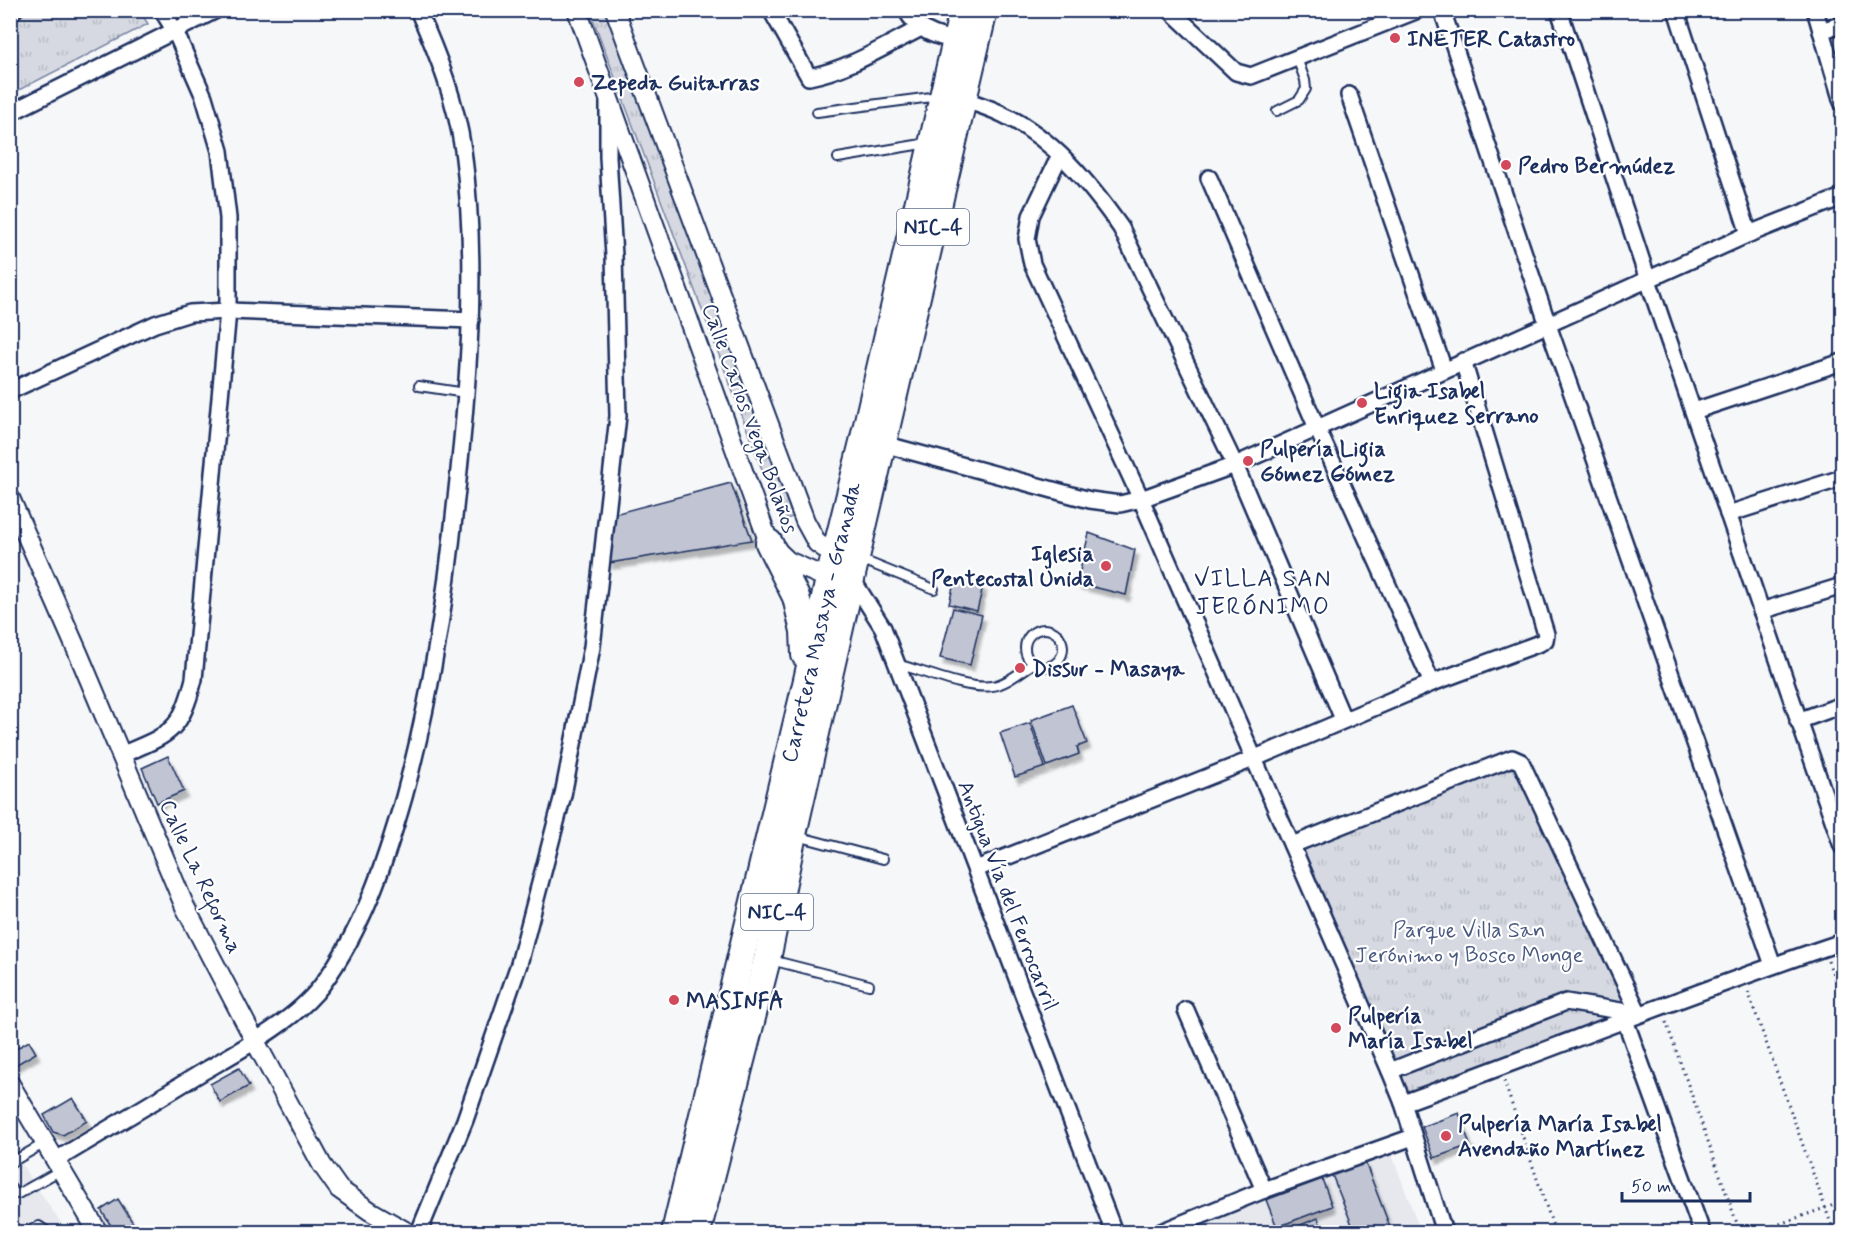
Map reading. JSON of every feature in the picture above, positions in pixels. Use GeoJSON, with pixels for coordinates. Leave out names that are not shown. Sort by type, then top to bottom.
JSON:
{"type":"FeatureCollection","features":[{"type":"Feature","properties":{"kind":"highway","name":"Carretera Masaya - Granada"},"geometry":{"type":"LineString","coordinates":[[698,1233],[767,959],[843,567],[953,97],[956,40],[963,10]]}},
{"type":"Feature","properties":{"kind":"highway","name":"Carretera Masaya - Granada"},"geometry":{"type":"LineString","coordinates":[[873,441],[933,142],[953,97],[984,10]]}},
{"type":"Feature","properties":{"kind":"highway"},"geometry":{"type":"LineString","coordinates":[[769,543],[796,597],[804,631],[807,681]]}},
{"type":"Feature","properties":{"kind":"highway","name":"Carretera Masaya - Granada"},"geometry":{"type":"LineString","coordinates":[[675,1233],[807,681],[843,567]]}},
{"type":"Feature","properties":{"kind":"street"},"geometry":{"type":"LineString","coordinates":[[121,755],[157,740],[170,731],[182,717],[194,679],[228,311],[228,218],[220,151],[204,97],[175,31],[162,10]]}},
{"type":"Feature","properties":{"kind":"street"},"geometry":{"type":"LineString","coordinates":[[10,113],[216,10]]}},
{"type":"Feature","properties":{"kind":"street"},"geometry":{"type":"LineString","coordinates":[[58,1165],[255,1041],[290,1016],[320,988],[349,944],[388,851],[428,700],[447,588],[471,320],[471,243],[462,148],[446,78],[418,10]]}},
{"type":"Feature","properties":{"kind":"street","name":"Calle Carlos Vega Bolaños"},"geometry":{"type":"LineString","coordinates":[[577,10],[769,543],[788,561],[843,567]]}},
{"type":"Feature","properties":{"kind":"street","name":"Calle Carlos Vega Bolaños"},"geometry":{"type":"LineString","coordinates":[[615,10],[805,521],[817,543],[843,567]]}},
{"type":"Feature","properties":{"kind":"street"},"geometry":{"type":"LineString","coordinates":[[771,10],[809,77],[822,75],[846,65],[921,28]]}},
{"type":"Feature","properties":{"kind":"street"},"geometry":{"type":"LineString","coordinates":[[906,10],[921,28],[934,36],[956,40]]}},
{"type":"Feature","properties":{"kind":"street"},"geometry":{"type":"LineString","coordinates":[[1170,10],[1236,72],[1251,76],[1418,10]]}},
{"type":"Feature","properties":{"kind":"street"},"geometry":{"type":"LineString","coordinates":[[1442,10],[1548,325],[1773,965]]}},
{"type":"Feature","properties":{"kind":"street"},"geometry":{"type":"LineString","coordinates":[[1559,10],[1798,721],[1837,815],[1842,846]]}},
{"type":"Feature","properties":{"kind":"street"},"geometry":{"type":"LineString","coordinates":[[1676,10],[1749,234]]}},
{"type":"Feature","properties":{"kind":"street"},"geometry":{"type":"LineString","coordinates":[[1815,10],[1842,102]]}},
{"type":"Feature","properties":{"kind":"street"},"geometry":{"type":"LineString","coordinates":[[1821,32],[1842,24]]}},
{"type":"Feature","properties":{"kind":"street"},"geometry":{"type":"LineString","coordinates":[[419,1233],[465,1120],[519,964],[563,795],[592,647],[618,416],[614,256],[608,157],[608,94]]}},
{"type":"Feature","properties":{"kind":"street"},"geometry":{"type":"LineString","coordinates":[[1349,95],[1444,370]]}},
{"type":"Feature","properties":{"kind":"street"},"geometry":{"type":"LineString","coordinates":[[953,97],[1003,114],[1060,155],[1100,198],[1121,228],[1235,465],[1343,719]]}},
{"type":"Feature","properties":{"kind":"street"},"geometry":{"type":"LineString","coordinates":[[1060,155],[1031,216],[1027,238],[1032,264],[1141,499],[1390,1071],[1403,1103],[1444,1233]]}},
{"type":"Feature","properties":{"kind":"street"},"geometry":{"type":"LineString","coordinates":[[1209,178],[1317,428],[1432,683]]}},
{"type":"Feature","properties":{"kind":"street"},"geometry":{"type":"LineString","coordinates":[[873,441],[1090,500],[1120,504],[1141,499],[1235,465],[1749,234],[1842,197]]}},
{"type":"Feature","properties":{"kind":"street"},"geometry":{"type":"LineString","coordinates":[[10,391],[155,324],[190,313],[228,311],[471,320]]}},
{"type":"Feature","properties":{"kind":"street"},"geometry":{"type":"LineString","coordinates":[[976,869],[1253,759],[1432,683],[1545,640],[1546,634],[1463,361]]}},
{"type":"Feature","properties":{"kind":"street"},"geometry":{"type":"LineString","coordinates":[[1694,411],[1842,362]]}},
{"type":"Feature","properties":{"kind":"street"},"geometry":{"type":"LineString","coordinates":[[1728,514],[1842,478]]}},
{"type":"Feature","properties":{"kind":"street","name":"Calle La Reforma"},"geometry":{"type":"LineString","coordinates":[[10,498],[185,907],[255,1041],[322,1165],[339,1189],[407,1233]]}},
{"type":"Feature","properties":{"kind":"street","name":"Antigua Vía del Ferrocarril"},"geometry":{"type":"LineString","coordinates":[[843,567],[883,628],[1114,1233]]}},
{"type":"Feature","properties":{"kind":"street"},"geometry":{"type":"LineString","coordinates":[[1761,611],[1842,586]]}},
{"type":"Feature","properties":{"kind":"street"},"geometry":{"type":"LineString","coordinates":[[1798,721],[1842,705]]}},
{"type":"Feature","properties":{"kind":"street"},"geometry":{"type":"LineString","coordinates":[[1292,845],[1512,758],[1521,762],[1632,1017],[1702,1233]]}},
{"type":"Feature","properties":{"kind":"street"},"geometry":{"type":"LineString","coordinates":[[1403,1103],[1660,1006],[1842,942]]}},
{"type":"Feature","properties":{"kind":"street"},"geometry":{"type":"LineString","coordinates":[[1390,1071],[1566,1002],[1632,1017]]}},
{"type":"Feature","properties":{"kind":"street"},"geometry":{"type":"LineString","coordinates":[[1186,1010],[1264,1190]]}},
{"type":"Feature","properties":{"kind":"street"},"geometry":{"type":"LineString","coordinates":[[10,1084],[98,1233]]}},
{"type":"Feature","properties":{"kind":"street"},"geometry":{"type":"LineString","coordinates":[[1161,1233],[1264,1190],[1413,1137]]}},
{"type":"Feature","properties":{"kind":"lane"},"geometry":{"type":"LineString","coordinates":[[1277,111],[1299,100],[1306,89],[1297,58]]}},
{"type":"Feature","properties":{"kind":"lane"},"geometry":{"type":"LineString","coordinates":[[817,112],[953,97]]}},
{"type":"Feature","properties":{"kind":"lane"},"geometry":{"type":"LineString","coordinates":[[838,158],[933,142]]}},
{"type":"Feature","properties":{"kind":"lane"},"geometry":{"type":"LineString","coordinates":[[418,386],[466,393]]}},
{"type":"Feature","properties":{"kind":"lane"},"geometry":{"type":"LineString","coordinates":[[843,567],[934,589]]}},
{"type":"Feature","properties":{"kind":"lane"},"geometry":{"type":"LineString","coordinates":[[897,664],[974,686],[993,686],[1033,664],[1043,667],[1054,664],[1061,657],[1063,646],[1059,636],[1050,629],[1039,629],[1030,634],[1025,644],[1026,655],[1033,664]]}},
{"type":"Feature","properties":{"kind":"lane"},"geometry":{"type":"LineString","coordinates":[[793,834],[883,859]]}},
{"type":"Feature","properties":{"kind":"lane"},"geometry":{"type":"LineString","coordinates":[[767,959],[869,985]]}},
{"type":"Feature","properties":{"kind":"lane"},"geometry":{"type":"LineString","coordinates":[[10,1163],[45,1143]]}},
{"type":"Feature","properties":{"kind":"lane"},"geometry":{"type":"LineString","coordinates":[[10,1187],[18,1194],[58,1165]]}},
{"type":"Feature","properties":{"kind":"lane"},"geometry":{"type":"LineString","coordinates":[[25,1233],[39,1226],[48,1233]]}},
{"type":"Feature","properties":{"kind":"path"},"geometry":{"type":"LineString","coordinates":[[1823,948],[1842,999]]}},
{"type":"Feature","properties":{"kind":"path"},"geometry":{"type":"LineString","coordinates":[[1742,976],[1834,1233]]}},
{"type":"Feature","properties":{"kind":"path"},"geometry":{"type":"LineString","coordinates":[[1660,1006],[1740,1233]]}},
{"type":"Feature","properties":{"kind":"path"},"geometry":{"type":"LineString","coordinates":[[1500,1068],[1555,1233]]}},
{"type":"Feature","properties":{"kind":"path"},"geometry":{"type":"LineString","coordinates":[[1756,1233],[1842,1202]]}},
{"type":"Feature","properties":{"kind":"shaded area"},"geometry":{"type":"Polygon","coordinates":[[[10,1142],[27,1173],[67,1232],[11,1232],[10,1142]]]}},
{"type":"Feature","properties":{"kind":"shaded area"},"geometry":{"type":"Polygon","coordinates":[[[1391,1152],[1421,1232],[1182,1232],[1391,1152]]]}},
{"type":"Feature","properties":{"kind":"green space"},"geometry":{"type":"Polygon","coordinates":[[[31,10],[140,11],[148,24],[11,94],[11,21],[31,10]]]}},
{"type":"Feature","properties":{"kind":"green space"},"geometry":{"type":"Polygon","coordinates":[[[590,11],[607,11],[793,517],[781,520],[590,11]]]}},
{"type":"Feature","properties":{"kind":"green space","name":"Parque Villa San Jerónimo y Bosco Monge"},"geometry":{"type":"Polygon","coordinates":[[[1512,758],[1639,1014],[1403,1103],[1292,845],[1512,758]]]}},
{"type":"Feature","properties":{"kind":"building"},"geometry":{"type":"Polygon","coordinates":[[[731,483],[752,540],[609,563],[614,514],[731,483]]]}},
{"type":"Feature","properties":{"kind":"building","name":"Iglesia Pentecostal Unida"},"geometry":{"type":"Polygon","coordinates":[[[1089,533],[1135,550],[1126,595],[1077,583],[1089,533]]]}},
{"type":"Feature","properties":{"kind":"building"},"geometry":{"type":"Polygon","coordinates":[[[955,579],[983,586],[977,611],[949,604],[955,579]]]}},
{"type":"Feature","properties":{"kind":"building"},"geometry":{"type":"Polygon","coordinates":[[[953,608],[982,615],[970,665],[940,658],[953,608]]]}},
{"type":"Feature","properties":{"kind":"building"},"geometry":{"type":"Polygon","coordinates":[[[1072,705],[1087,743],[1077,747],[1079,754],[1047,766],[1031,720],[1072,705]]]}},
{"type":"Feature","properties":{"kind":"building"},"geometry":{"type":"Polygon","coordinates":[[[1030,723],[1045,767],[1015,777],[1000,733],[1030,723]]]}},
{"type":"Feature","properties":{"kind":"building"},"geometry":{"type":"Polygon","coordinates":[[[168,756],[184,791],[157,803],[142,768],[168,756]]]}},
{"type":"Feature","properties":{"kind":"building"},"geometry":{"type":"Polygon","coordinates":[[[29,1041],[36,1053],[12,1067],[10,1052],[29,1041]]]}},
{"type":"Feature","properties":{"kind":"building"},"geometry":{"type":"Polygon","coordinates":[[[239,1068],[249,1086],[220,1102],[210,1084],[239,1068]]]}},
{"type":"Feature","properties":{"kind":"building"},"geometry":{"type":"Polygon","coordinates":[[[73,1098],[87,1121],[63,1135],[53,1132],[44,1115],[73,1098]]]}},
{"type":"Feature","properties":{"kind":"building","name":"Pulpería María Isabel Avendaño Martínez"},"geometry":{"type":"Polygon","coordinates":[[[1459,1113],[1470,1145],[1434,1158],[1422,1127],[1459,1113]]]}},
{"type":"Feature","properties":{"kind":"building"},"geometry":{"type":"Polygon","coordinates":[[[1365,1162],[1392,1232],[1355,1232],[1332,1175],[1365,1162]]]}},
{"type":"Feature","properties":{"kind":"building"},"geometry":{"type":"Polygon","coordinates":[[[1322,1179],[1332,1206],[1277,1227],[1266,1200],[1322,1179]]]}},
{"type":"Feature","properties":{"kind":"building"},"geometry":{"type":"Polygon","coordinates":[[[118,1199],[133,1223],[115,1232],[101,1210],[118,1199]]]}},
{"type":"Feature","properties":{"kind":"building"},"geometry":{"type":"Polygon","coordinates":[[[1318,1218],[1323,1232],[1289,1232],[1288,1230],[1318,1218]]]}},
{"type":"Feature","properties":{"kind":"place","name":"INETER Catastro"},"geometry":{"type":"Point","coordinates":[1395,38]}},
{"type":"Feature","properties":{"kind":"place","name":"Zepeda Guitarras"},"geometry":{"type":"Point","coordinates":[579,82]}},
{"type":"Feature","properties":{"kind":"place","name":"Pedro Bermúdez"},"geometry":{"type":"Point","coordinates":[1506,165]}},
{"type":"Feature","properties":{"kind":"place","name":"Ligia Isabel Enriquez Serrano"},"geometry":{"type":"Point","coordinates":[1362,403]}},
{"type":"Feature","properties":{"kind":"place","name":"Pulpería Ligia Gómez Gómez"},"geometry":{"type":"Point","coordinates":[1248,461]}},
{"type":"Feature","properties":{"kind":"place","name":"Iglesia Pentecostal Unida"},"geometry":{"type":"Point","coordinates":[1106,566]}},
{"type":"Feature","properties":{"kind":"place","name":"Dissur - Masaya"},"geometry":{"type":"Point","coordinates":[1020,668]}},
{"type":"Feature","properties":{"kind":"place","name":"MASINFA"},"geometry":{"type":"Point","coordinates":[674,1000]}},
{"type":"Feature","properties":{"kind":"place","name":"Pulpería María Isabel"},"geometry":{"type":"Point","coordinates":[1336,1028]}},
{"type":"Feature","properties":{"kind":"place","name":"Pulpería María Isabel Avendaño Martínez"},"geometry":{"type":"Point","coordinates":[1446,1136]}},
{"type":"Feature","properties":{"kind":"district","name":"VILLA SAN JERÓNIMO"},"geometry":{"type":"Point","coordinates":[1263,592]}}]}
